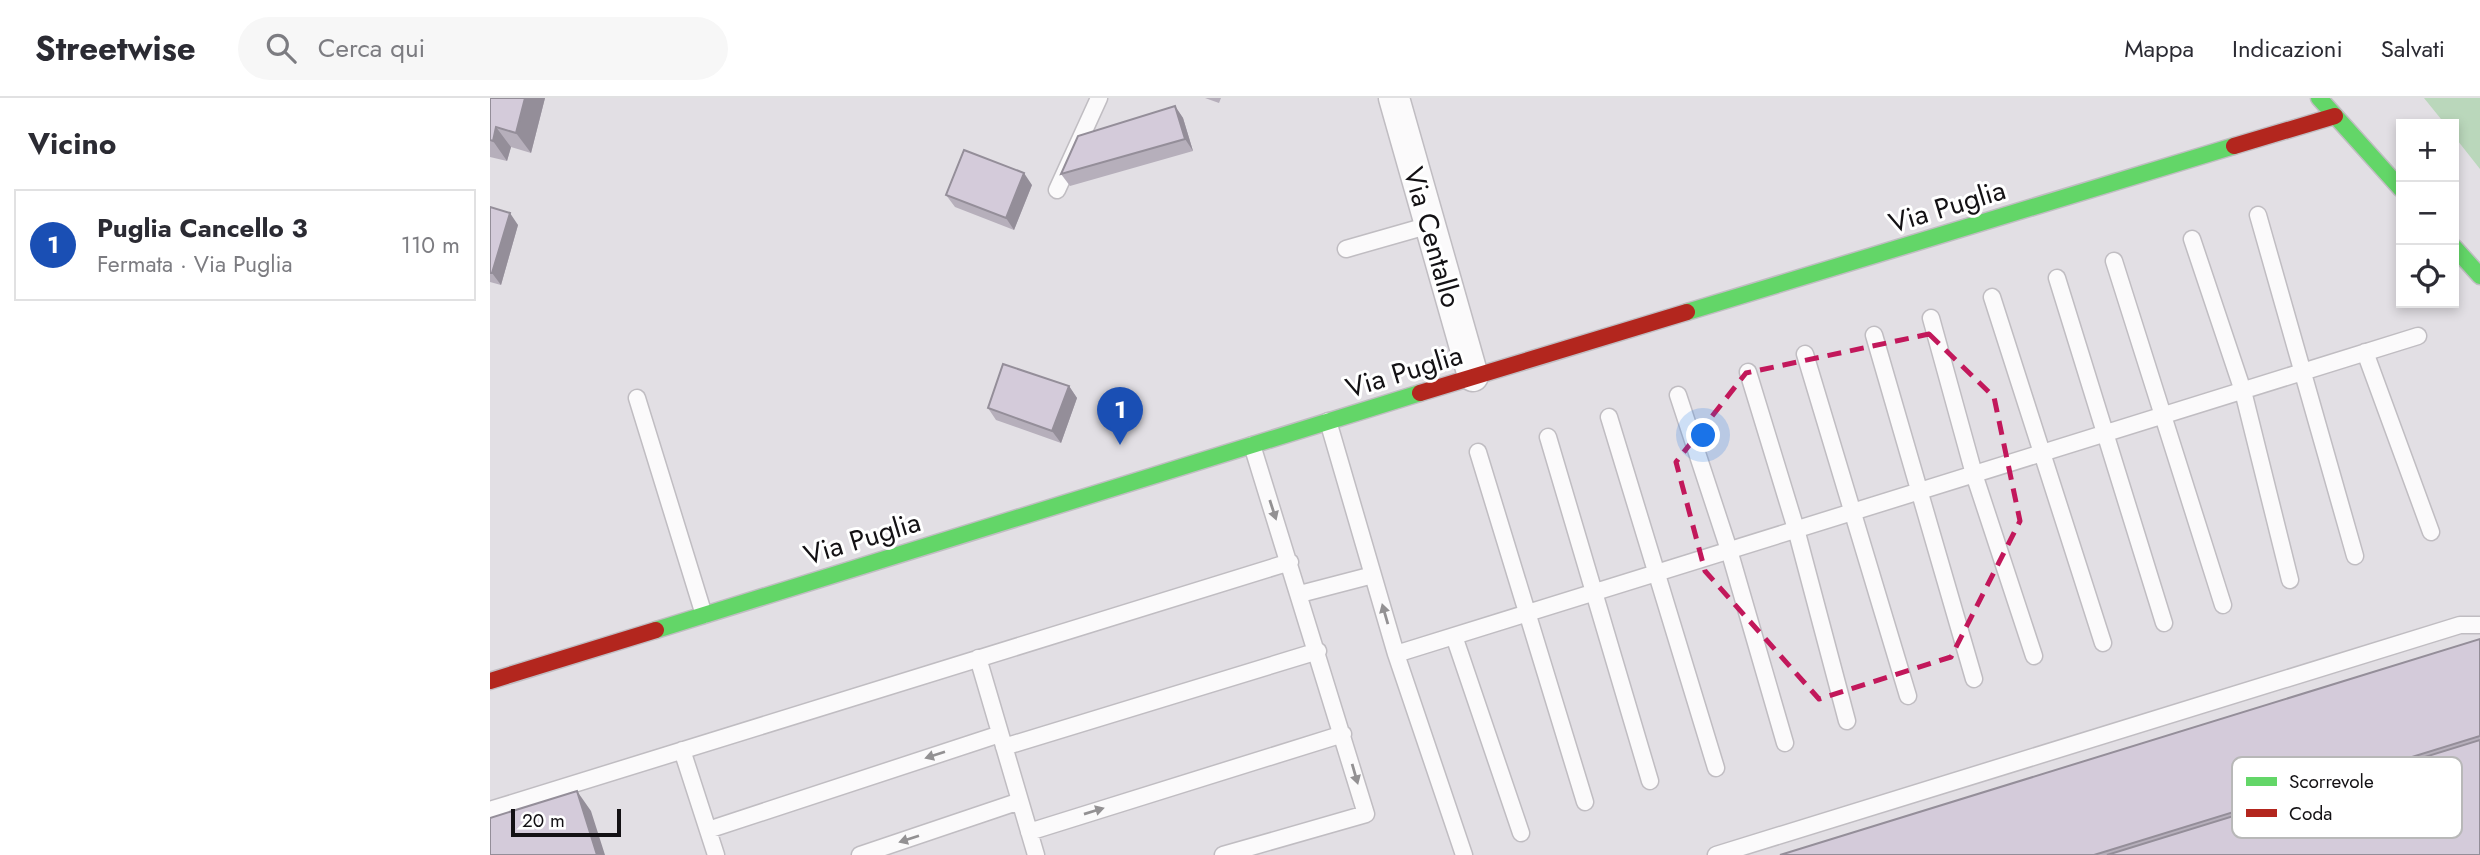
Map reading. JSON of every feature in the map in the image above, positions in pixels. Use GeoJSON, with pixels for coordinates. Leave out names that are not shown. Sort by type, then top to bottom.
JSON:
{"type":"FeatureCollection","features":[{"type":"Feature","properties":{"kind":"street","name":"Via Centallo"},"geometry":{"type":"LineString","coordinates":[[1394,98],[1473,376]]}},
{"type":"Feature","properties":{"kind":"street"},"geometry":{"type":"LineString","coordinates":[[2319,98],[2396,183]]}},
{"type":"Feature","properties":{"kind":"street","name":"Via Puglia"},"geometry":{"type":"LineString","coordinates":[[490,681],[1473,376],[2335,116]]}},
{"type":"Feature","properties":{"kind":"street"},"geometry":{"type":"LineString","coordinates":[[2459,253],[2480,276]]}},
{"type":"Feature","properties":{"kind":"lane"},"geometry":{"type":"LineString","coordinates":[[1057,190],[1099,98]]}},
{"type":"Feature","properties":{"kind":"lane"},"geometry":{"type":"LineString","coordinates":[[2258,215],[2305,371],[2355,556]]}},
{"type":"Feature","properties":{"kind":"lane"},"geometry":{"type":"LineString","coordinates":[[1346,249],[1430,225]]}},
{"type":"Feature","properties":{"kind":"lane"},"geometry":{"type":"LineString","coordinates":[[2192,239],[2243,391],[2290,580]]}},
{"type":"Feature","properties":{"kind":"lane"},"geometry":{"type":"LineString","coordinates":[[2114,261],[2223,605]]}},
{"type":"Feature","properties":{"kind":"lane"},"geometry":{"type":"LineString","coordinates":[[2057,278],[2164,623]]}},
{"type":"Feature","properties":{"kind":"lane"},"geometry":{"type":"LineString","coordinates":[[1992,297],[2103,643]]}},
{"type":"Feature","properties":{"kind":"lane"},"geometry":{"type":"LineString","coordinates":[[1931,318],[1974,474],[2034,656]]}},
{"type":"Feature","properties":{"kind":"lane"},"geometry":{"type":"LineString","coordinates":[[1874,335],[1917,492],[1974,679]]}},
{"type":"Feature","properties":{"kind":"lane"},"geometry":{"type":"LineString","coordinates":[[1396,654],[2418,336]]}},
{"type":"Feature","properties":{"kind":"lane"},"geometry":{"type":"LineString","coordinates":[[2365,352],[2431,532]]}},
{"type":"Feature","properties":{"kind":"lane"},"geometry":{"type":"LineString","coordinates":[[1805,354],[1908,696]]}},
{"type":"Feature","properties":{"kind":"lane"},"geometry":{"type":"LineString","coordinates":[[1748,372],[1796,529],[1847,721]]}},
{"type":"Feature","properties":{"kind":"lane"},"geometry":{"type":"LineString","coordinates":[[1678,395],[1729,550],[1785,743]]}},
{"type":"Feature","properties":{"kind":"lane"},"geometry":{"type":"LineString","coordinates":[[637,398],[704,615]]}},
{"type":"Feature","properties":{"kind":"lane"},"geometry":{"type":"LineString","coordinates":[[1609,417],[1716,768]]}},
{"type":"Feature","properties":{"kind":"lane"},"geometry":{"type":"LineString","coordinates":[[1328,421],[1396,654],[1464,855]]}},
{"type":"Feature","properties":{"kind":"lane"},"geometry":{"type":"LineString","coordinates":[[1548,437],[1650,781]]}},
{"type":"Feature","properties":{"kind":"lane"},"geometry":{"type":"LineString","coordinates":[[1223,855],[1366,814],[1318,651],[1252,445]]}},
{"type":"Feature","properties":{"kind":"lane"},"geometry":{"type":"LineString","coordinates":[[1478,452],[1585,802]]}},
{"type":"Feature","properties":{"kind":"lane"},"geometry":{"type":"LineString","coordinates":[[490,810],[1290,562]]}},
{"type":"Feature","properties":{"kind":"lane"},"geometry":{"type":"LineString","coordinates":[[1300,594],[1373,575]]}},
{"type":"Feature","properties":{"kind":"lane"},"geometry":{"type":"LineString","coordinates":[[1716,855],[2460,625],[2480,625]]}},
{"type":"Feature","properties":{"kind":"lane"},"geometry":{"type":"LineString","coordinates":[[1454,636],[1521,833]]}},
{"type":"Feature","properties":{"kind":"lane"},"geometry":{"type":"LineString","coordinates":[[708,830],[1002,740],[1318,651]]}},
{"type":"Feature","properties":{"kind":"lane"},"geometry":{"type":"LineString","coordinates":[[978,658],[1036,855]]}},
{"type":"Feature","properties":{"kind":"lane"},"geometry":{"type":"LineString","coordinates":[[1029,832],[1343,734]]}},
{"type":"Feature","properties":{"kind":"lane"},"geometry":{"type":"LineString","coordinates":[[682,750],[716,855]]}},
{"type":"Feature","properties":{"kind":"lane"},"geometry":{"type":"LineString","coordinates":[[860,855],[1020,801]]}},
{"type":"Feature","properties":{"kind":"highlighted area"},"geometry":{"type":"Polygon","coordinates":[[[1929,334],[1994,397],[2020,521],[1951,657],[1819,699],[1705,571],[1676,462],[1746,373],[1929,334]]]}},
{"type":"Feature","properties":{"kind":"green space"},"geometry":{"type":"Polygon","coordinates":[[[2424,98],[2480,98],[2480,169],[2459,142],[2459,119],[2441,119],[2424,98]]]}},
{"type":"Feature","properties":{"kind":"building"},"geometry":{"type":"Polygon","coordinates":[[[490,98],[525,98],[516,133],[496,127],[493,141],[490,140],[490,98]]]}},
{"type":"Feature","properties":{"kind":"building"},"geometry":{"type":"Polygon","coordinates":[[[1175,106],[1185,139],[1061,174],[1078,136],[1175,106]]]}},
{"type":"Feature","properties":{"kind":"building"},"geometry":{"type":"Polygon","coordinates":[[[964,150],[1024,173],[1006,218],[946,195],[964,150]]]}},
{"type":"Feature","properties":{"kind":"building"},"geometry":{"type":"Polygon","coordinates":[[[490,207],[510,213],[492,273],[490,273],[490,207]]]}},
{"type":"Feature","properties":{"kind":"building"},"geometry":{"type":"Polygon","coordinates":[[[1003,364],[1069,386],[1052,431],[988,408],[1003,364]]]}},
{"type":"Feature","properties":{"kind":"building"},"geometry":{"type":"Polygon","coordinates":[[[2480,639],[2480,736],[2412,757],[2232,757],[2232,812],[2094,855],[1780,855],[2480,639]]]}},
{"type":"Feature","properties":{"kind":"building"},"geometry":{"type":"Polygon","coordinates":[[[2480,740],[2480,855],[2107,855],[2232,816],[2232,838],[2462,838],[2462,757],[2425,757],[2480,740]]]}},
{"type":"Feature","properties":{"kind":"building"},"geometry":{"type":"Polygon","coordinates":[[[577,791],[597,855],[490,855],[490,818],[577,791]]]}},
{"type":"Feature","properties":{"kind":"traffic: fast"},"geometry":{"type":"LineString","coordinates":[[2319,98],[2396,183]]}},
{"type":"Feature","properties":{"kind":"traffic: fast"},"geometry":{"type":"LineString","coordinates":[[1687,312],[2234,146]]}},
{"type":"Feature","properties":{"kind":"traffic: fast"},"geometry":{"type":"LineString","coordinates":[[2459,253],[2480,276]]}},
{"type":"Feature","properties":{"kind":"traffic: fast"},"geometry":{"type":"LineString","coordinates":[[656,630],[1420,393]]}},
{"type":"Feature","properties":{"kind":"traffic: jam"},"geometry":{"type":"LineString","coordinates":[[2234,146],[2335,116]]}},
{"type":"Feature","properties":{"kind":"traffic: jam"},"geometry":{"type":"LineString","coordinates":[[1420,393],[1687,312]]}},
{"type":"Feature","properties":{"kind":"traffic: jam"},"geometry":{"type":"LineString","coordinates":[[490,681],[656,630]]}},
{"type":"Feature","properties":{"kind":"place","name":"Puglia Cancello 3"},"geometry":{"type":"Point","coordinates":[1120,445]}}]}
